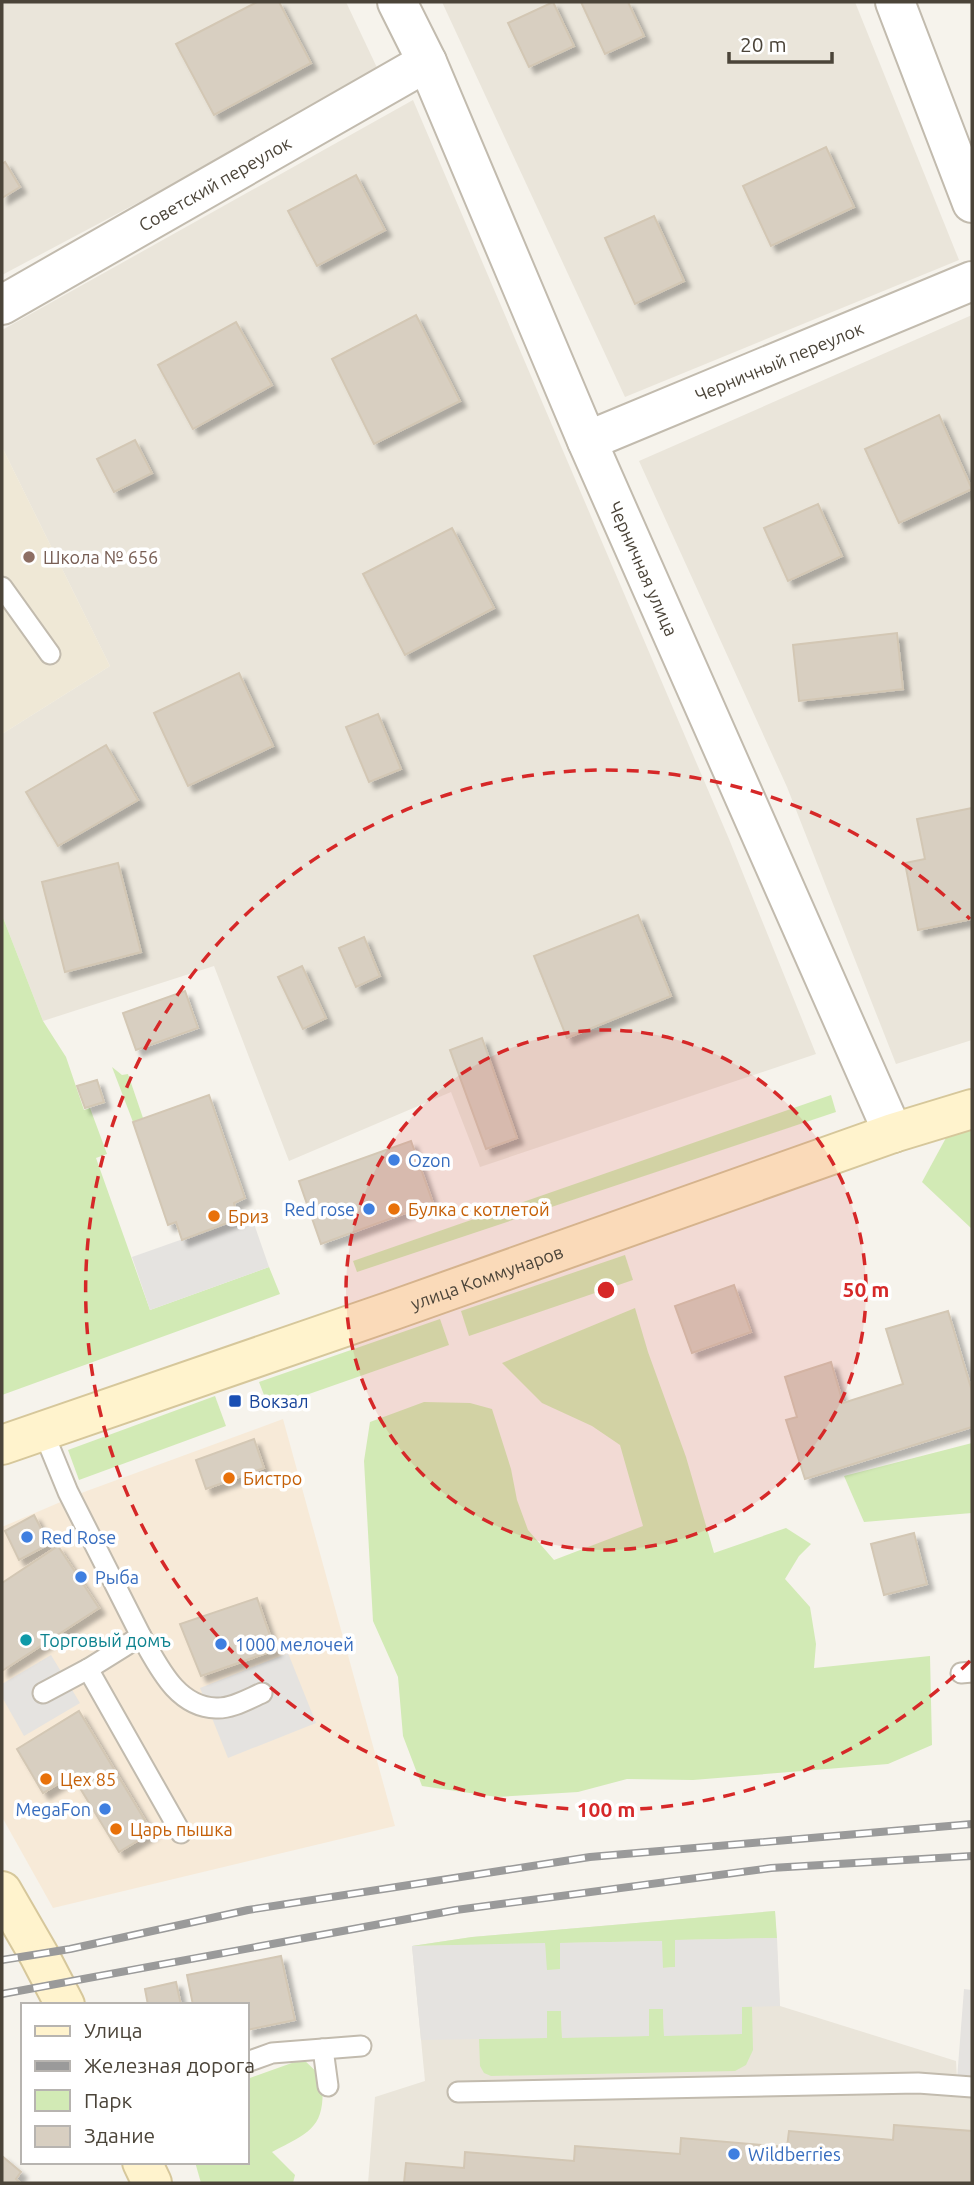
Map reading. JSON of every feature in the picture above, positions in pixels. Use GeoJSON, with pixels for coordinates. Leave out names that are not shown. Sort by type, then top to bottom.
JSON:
{"type":"FeatureCollection","features":[{"type":"Feature","properties":{"kind":"street","name":"Черничная улица"},"geometry":{"type":"LineString","coordinates":[[397,2],[427,62],[587,441],[893,1133]]}},
{"type":"Feature","properties":{"kind":"street"},"geometry":{"type":"LineString","coordinates":[[895,2],[972,203]]}},
{"type":"Feature","properties":{"kind":"street","name":"Советский переулок"},"geometry":{"type":"LineString","coordinates":[[2,305],[427,62]]}},
{"type":"Feature","properties":{"kind":"street","name":"Черничный переулок"},"geometry":{"type":"LineString","coordinates":[[587,441],[972,281]]}},
{"type":"Feature","properties":{"kind":"street","name":"улица Коммунаров"},"geometry":{"type":"LineString","coordinates":[[2,1445],[893,1133],[972,1109]]}},
{"type":"Feature","properties":{"kind":"street"},"geometry":{"type":"LineString","coordinates":[[2,1891],[64,2003]]}},
{"type":"Feature","properties":{"kind":"street"},"geometry":{"type":"LineString","coordinates":[[143,2164],[152,2183]]}},
{"type":"Feature","properties":{"kind":"lane"},"geometry":{"type":"LineString","coordinates":[[2,587],[50,653]]}},
{"type":"Feature","properties":{"kind":"lane"},"geometry":{"type":"LineString","coordinates":[[43,1431],[68,1492],[141,1636],[170,1685],[191,1701],[216,1708],[262,1693]]}},
{"type":"Feature","properties":{"kind":"lane"},"geometry":{"type":"LineString","coordinates":[[43,1693],[141,1636]]}},
{"type":"Feature","properties":{"kind":"lane"},"geometry":{"type":"LineString","coordinates":[[88,1669],[181,1833]]}},
{"type":"Feature","properties":{"kind":"lane"},"geometry":{"type":"LineString","coordinates":[[248,2062],[272,2053],[361,2046]]}},
{"type":"Feature","properties":{"kind":"lane"},"geometry":{"type":"LineString","coordinates":[[323,2049],[328,2086]]}},
{"type":"Feature","properties":{"kind":"lane"},"geometry":{"type":"LineString","coordinates":[[458,2092],[918,2083],[972,2087]]}},
{"type":"Feature","properties":{"kind":"shaded area"},"geometry":{"type":"Polygon","coordinates":[[[2,2],[346,2],[380,74],[2,275],[2,2]]]}},
{"type":"Feature","properties":{"kind":"shaded area"},"geometry":{"type":"Polygon","coordinates":[[[442,2],[855,2],[959,260],[625,397],[442,2]]]}},
{"type":"Feature","properties":{"kind":"shaded area"},"geometry":{"type":"Polygon","coordinates":[[[413,100],[729,839],[816,1054],[480,1167],[451,1092],[289,1161],[214,966],[43,1021],[2,915],[2,734],[110,666],[2,447],[2,330],[413,100]]]}},
{"type":"Feature","properties":{"kind":"shaded area"},"geometry":{"type":"Polygon","coordinates":[[[972,315],[972,1040],[896,1064],[787,787],[639,461],[972,315]]]}},
{"type":"Feature","properties":{"kind":"shaded area","name":"Школа № 656"},"geometry":{"type":"Polygon","coordinates":[[[2,447],[110,666],[2,734],[2,447]]]}},
{"type":"Feature","properties":{"kind":"shaded area"},"geometry":{"type":"Polygon","coordinates":[[[251,1215],[269,1267],[150,1310],[132,1257],[251,1215]]]}},
{"type":"Feature","properties":{"kind":"shaded area"},"geometry":{"type":"Polygon","coordinates":[[[283,1419],[395,1826],[53,1908],[2,1817],[2,1527],[84,1492],[283,1419]]]}},
{"type":"Feature","properties":{"kind":"shaded area"},"geometry":{"type":"Polygon","coordinates":[[[288,1653],[316,1723],[228,1758],[200,1688],[288,1653]]]}},
{"type":"Feature","properties":{"kind":"shaded area"},"geometry":{"type":"Polygon","coordinates":[[[51,1655],[80,1703],[24,1736],[2,1697],[2,1684],[51,1655]]]}},
{"type":"Feature","properties":{"kind":"shaded area"},"geometry":{"type":"Polygon","coordinates":[[[775,1911],[780,2006],[956,2061],[957,2079],[972,2081],[972,2183],[368,2183],[375,2097],[425,2081],[412,1946],[472,1937],[775,1911]]]}},
{"type":"Feature","properties":{"kind":"shaded area"},"geometry":{"type":"Polygon","coordinates":[[[777,1938],[780,2006],[742,2007],[742,2034],[664,2036],[663,2009],[649,2009],[649,2036],[562,2038],[561,2011],[547,2011],[547,2038],[421,2040],[412,1946],[545,1943],[547,1970],[560,1969],[560,1943],[662,1941],[663,1968],[675,1967],[675,1940],[777,1938]]]}},
{"type":"Feature","properties":{"kind":"shaded area"},"geometry":{"type":"Polygon","coordinates":[[[964,1989],[972,1990],[972,2081],[957,2079],[964,1989]]]}},
{"type":"Feature","properties":{"kind":"green space"},"geometry":{"type":"Polygon","coordinates":[[[2,915],[43,1021],[66,1057],[84,1110],[90,1108],[107,1154],[96,1158],[150,1310],[269,1267],[280,1294],[2,1395],[2,915]]]}},
{"type":"Feature","properties":{"kind":"green space"},"geometry":{"type":"Polygon","coordinates":[[[112,1067],[122,1075],[128,1074],[143,1118],[133,1122],[112,1067]]]}},
{"type":"Feature","properties":{"kind":"green space"},"geometry":{"type":"Polygon","coordinates":[[[831,1095],[836,1112],[357,1272],[353,1261],[831,1095]]]}},
{"type":"Feature","properties":{"kind":"green space"},"geometry":{"type":"Polygon","coordinates":[[[972,1129],[972,1229],[922,1182],[947,1136],[972,1129]]]}},
{"type":"Feature","properties":{"kind":"green space"},"geometry":{"type":"Polygon","coordinates":[[[625,1255],[633,1280],[469,1336],[461,1311],[625,1255]]]}},
{"type":"Feature","properties":{"kind":"green space"},"geometry":{"type":"Polygon","coordinates":[[[635,1308],[686,1457],[714,1553],[786,1528],[811,1544],[799,1556],[785,1579],[810,1607],[816,1644],[814,1668],[930,1656],[932,1745],[888,1764],[693,1780],[627,1779],[578,1792],[497,1797],[422,1786],[403,1736],[398,1677],[373,1621],[364,1461],[370,1422],[424,1402],[470,1403],[492,1409],[528,1530],[554,1560],[643,1526],[620,1445],[592,1426],[542,1403],[502,1363],[635,1308]]]}},
{"type":"Feature","properties":{"kind":"green space"},"geometry":{"type":"Polygon","coordinates":[[[440,1319],[449,1345],[269,1408],[259,1382],[440,1319]]]}},
{"type":"Feature","properties":{"kind":"green space"},"geometry":{"type":"Polygon","coordinates":[[[215,1396],[226,1426],[79,1480],[68,1450],[215,1396]]]}},
{"type":"Feature","properties":{"kind":"green space"},"geometry":{"type":"Polygon","coordinates":[[[972,1443],[972,1513],[864,1522],[844,1476],[972,1443]]]}},
{"type":"Feature","properties":{"kind":"green space"},"geometry":{"type":"Polygon","coordinates":[[[775,1911],[777,1938],[675,1940],[675,1967],[662,1968],[662,1941],[560,1943],[560,1970],[546,1970],[545,1944],[412,1946],[472,1937],[775,1911]]]}},
{"type":"Feature","properties":{"kind":"green space"},"geometry":{"type":"Polygon","coordinates":[[[752,2006],[753,2050],[746,2065],[735,2071],[491,2076],[484,2073],[480,2066],[479,2039],[547,2038],[546,2011],[561,2010],[562,2037],[648,2036],[648,2009],[663,2008],[664,2035],[742,2034],[741,2007],[752,2006]]]}},
{"type":"Feature","properties":{"kind":"green space"},"geometry":{"type":"Polygon","coordinates":[[[303,2059],[322,2077],[322,2107],[314,2125],[298,2138],[272,2152],[295,2175],[293,2183],[201,2183],[196,2164],[248,2164],[248,2079],[303,2059]]]}},
{"type":"Feature","properties":{"kind":"building"},"geometry":{"type":"Polygon","coordinates":[[[257,2],[279,2],[311,63],[214,115],[176,44],[257,2]]]}},
{"type":"Feature","properties":{"kind":"building"},"geometry":{"type":"Polygon","coordinates":[[[553,2],[574,46],[529,67],[508,23],[553,2]]]}},
{"type":"Feature","properties":{"kind":"building"},"geometry":{"type":"Polygon","coordinates":[[[581,2],[628,2],[644,36],[605,54],[581,2]]]}},
{"type":"Feature","properties":{"kind":"building"},"geometry":{"type":"Polygon","coordinates":[[[826,147],[854,207],[771,246],[743,186],[826,147]]]}},
{"type":"Feature","properties":{"kind":"building"},"geometry":{"type":"Polygon","coordinates":[[[5,162],[20,187],[2,198],[2,164],[5,162]]]}},
{"type":"Feature","properties":{"kind":"building"},"geometry":{"type":"Polygon","coordinates":[[[356,175],[385,230],[317,266],[288,211],[356,175]]]}},
{"type":"Feature","properties":{"kind":"building"},"geometry":{"type":"Polygon","coordinates":[[[654,216],[684,281],[635,304],[605,238],[654,216]]]}},
{"type":"Feature","properties":{"kind":"building"},"geometry":{"type":"Polygon","coordinates":[[[416,315],[460,401],[374,444],[332,359],[416,315]]]}},
{"type":"Feature","properties":{"kind":"building"},"geometry":{"type":"Polygon","coordinates":[[[236,322],[272,385],[193,429],[158,365],[236,322]]]}},
{"type":"Feature","properties":{"kind":"building"},"geometry":{"type":"Polygon","coordinates":[[[939,415],[972,489],[899,523],[865,449],[939,415]]]}},
{"type":"Feature","properties":{"kind":"building"},"geometry":{"type":"Polygon","coordinates":[[[135,440],[152,473],[114,492],[97,459],[135,440]]]}},
{"type":"Feature","properties":{"kind":"building"},"geometry":{"type":"Polygon","coordinates":[[[818,504],[842,556],[788,581],[764,528],[818,504]]]}},
{"type":"Feature","properties":{"kind":"building"},"geometry":{"type":"Polygon","coordinates":[[[452,528],[494,608],[405,655],[363,574],[452,528]]]}},
{"type":"Feature","properties":{"kind":"building"},"geometry":{"type":"Polygon","coordinates":[[[897,633],[903,689],[799,701],[793,645],[897,633]]]}},
{"type":"Feature","properties":{"kind":"building"},"geometry":{"type":"Polygon","coordinates":[[[239,673],[273,746],[188,786],[154,713],[239,673]]]}},
{"type":"Feature","properties":{"kind":"building"},"geometry":{"type":"Polygon","coordinates":[[[378,714],[401,769],[369,782],[346,727],[378,714]]]}},
{"type":"Feature","properties":{"kind":"building"},"geometry":{"type":"Polygon","coordinates":[[[106,745],[138,800],[58,846],[26,792],[106,745]]]}},
{"type":"Feature","properties":{"kind":"building"},"geometry":{"type":"Polygon","coordinates":[[[972,808],[972,919],[918,930],[905,863],[925,859],[917,819],[972,808]]]}},
{"type":"Feature","properties":{"kind":"building"},"geometry":{"type":"Polygon","coordinates":[[[118,863],[141,952],[65,972],[42,882],[118,863]]]}},
{"type":"Feature","properties":{"kind":"building"},"geometry":{"type":"Polygon","coordinates":[[[638,915],[671,996],[567,1038],[534,956],[638,915]]]}},
{"type":"Feature","properties":{"kind":"building"},"geometry":{"type":"Polygon","coordinates":[[[364,937],[380,976],[356,987],[339,948],[364,937]]]}},
{"type":"Feature","properties":{"kind":"building"},"geometry":{"type":"Polygon","coordinates":[[[302,966],[326,1018],[303,1029],[278,977],[302,966]]]}},
{"type":"Feature","properties":{"kind":"building"},"geometry":{"type":"Polygon","coordinates":[[[185,991],[198,1028],[136,1050],[123,1013],[185,991]]]}},
{"type":"Feature","properties":{"kind":"building"},"geometry":{"type":"Polygon","coordinates":[[[482,1038],[517,1138],[486,1149],[450,1050],[482,1038]]]}},
{"type":"Feature","properties":{"kind":"building"},"geometry":{"type":"Polygon","coordinates":[[[97,1080],[104,1102],[85,1108],[77,1086],[97,1080]]]}},
{"type":"Feature","properties":{"kind":"building"},"geometry":{"type":"Polygon","coordinates":[[[209,1095],[245,1198],[234,1203],[238,1219],[182,1240],[176,1222],[168,1225],[133,1122],[209,1095]]]}},
{"type":"Feature","properties":{"kind":"building"},"geometry":{"type":"Polygon","coordinates":[[[411,1141],[433,1203],[321,1244],[299,1181],[411,1141]]]}},
{"type":"Feature","properties":{"kind":"building"},"geometry":{"type":"Polygon","coordinates":[[[734,1285],[751,1332],[692,1353],[675,1306],[734,1285]]]}},
{"type":"Feature","properties":{"kind":"building"},"geometry":{"type":"Polygon","coordinates":[[[948,1311],[972,1391],[972,1427],[805,1479],[786,1420],[797,1417],[785,1377],[831,1362],[843,1403],[903,1384],[886,1329],[948,1311]]]}},
{"type":"Feature","properties":{"kind":"building"},"geometry":{"type":"Polygon","coordinates":[[[254,1439],[264,1468],[206,1489],[196,1460],[254,1439]]]}},
{"type":"Feature","properties":{"kind":"building","name":"Red Rose"},"geometry":{"type":"Polygon","coordinates":[[[34,1515],[49,1544],[19,1560],[5,1531],[34,1515]]]}},
{"type":"Feature","properties":{"kind":"building"},"geometry":{"type":"Polygon","coordinates":[[[914,1533],[927,1584],[884,1595],[871,1544],[914,1533]]]}},
{"type":"Feature","properties":{"kind":"building","name":"Торговый домъ"},"geometry":{"type":"Polygon","coordinates":[[[58,1546],[99,1608],[2,1671],[2,1583],[58,1546]]]}},
{"type":"Feature","properties":{"kind":"building"},"geometry":{"type":"Polygon","coordinates":[[[257,1598],[275,1650],[201,1676],[180,1624],[257,1598]]]}},
{"type":"Feature","properties":{"kind":"building"},"geometry":{"type":"Polygon","coordinates":[[[79,1711],[152,1832],[119,1852],[72,1775],[43,1793],[17,1749],[79,1711]]]}},
{"type":"Feature","properties":{"kind":"building"},"geometry":{"type":"Polygon","coordinates":[[[281,1956],[295,2020],[248,2030],[248,2003],[193,2003],[187,1975],[281,1956]]]}},
{"type":"Feature","properties":{"kind":"building"},"geometry":{"type":"Polygon","coordinates":[[[176,1982],[181,2003],[148,2003],[145,1989],[176,1982]]]}},
{"type":"Feature","properties":{"kind":"building"},"geometry":{"type":"Polygon","coordinates":[[[894,2125],[972,2131],[972,2183],[404,2183],[406,2163],[464,2168],[465,2152],[574,2161],[575,2146],[680,2154],[681,2138],[787,2147],[789,2131],[893,2140],[894,2125]]]}},
{"type":"Feature","properties":{"kind":"building"},"geometry":{"type":"Polygon","coordinates":[[[2,2156],[21,2172],[16,2179],[20,2183],[2,2183],[2,2156]]]}},
{"type":"Feature","properties":{"kind":"railway"},"geometry":{"type":"LineString","coordinates":[[2,1960],[70,1949],[248,1910],[590,1857],[972,1824]]}},
{"type":"Feature","properties":{"kind":"railway"},"geometry":{"type":"LineString","coordinates":[[2,1994],[456,1910],[771,1868],[972,1856]]}},
{"type":"Feature","properties":{"kind":"place","name":"Школа № 656"},"geometry":{"type":"Point","coordinates":[29,557]}},
{"type":"Feature","properties":{"kind":"place","name":"Ozon"},"geometry":{"type":"Point","coordinates":[394,1160]}},
{"type":"Feature","properties":{"kind":"place","name":"Red rose"},"geometry":{"type":"Point","coordinates":[369,1209]}},
{"type":"Feature","properties":{"kind":"place","name":"Булка с котлетой"},"geometry":{"type":"Point","coordinates":[394,1209]}},
{"type":"Feature","properties":{"kind":"place","name":"Бриз"},"geometry":{"type":"Point","coordinates":[214,1216]}},
{"type":"Feature","properties":{"kind":"place","name":"Вокзал"},"geometry":{"type":"Point","coordinates":[235,1401]}},
{"type":"Feature","properties":{"kind":"place","name":"Бистро"},"geometry":{"type":"Point","coordinates":[229,1478]}},
{"type":"Feature","properties":{"kind":"place","name":"Red Rose"},"geometry":{"type":"Point","coordinates":[27,1537]}},
{"type":"Feature","properties":{"kind":"place","name":"Рыба"},"geometry":{"type":"Point","coordinates":[81,1577]}},
{"type":"Feature","properties":{"kind":"place","name":"Торговый домъ"},"geometry":{"type":"Point","coordinates":[26,1640]}},
{"type":"Feature","properties":{"kind":"place","name":"1000 мелочей"},"geometry":{"type":"Point","coordinates":[221,1644]}},
{"type":"Feature","properties":{"kind":"place","name":"Цех 85"},"geometry":{"type":"Point","coordinates":[46,1779]}},
{"type":"Feature","properties":{"kind":"place","name":"MegaFon"},"geometry":{"type":"Point","coordinates":[105,1809]}},
{"type":"Feature","properties":{"kind":"place","name":"Царь пышка"},"geometry":{"type":"Point","coordinates":[116,1829]}},
{"type":"Feature","properties":{"kind":"place","name":"Wildberries"},"geometry":{"type":"Point","coordinates":[734,2154]}}]}
